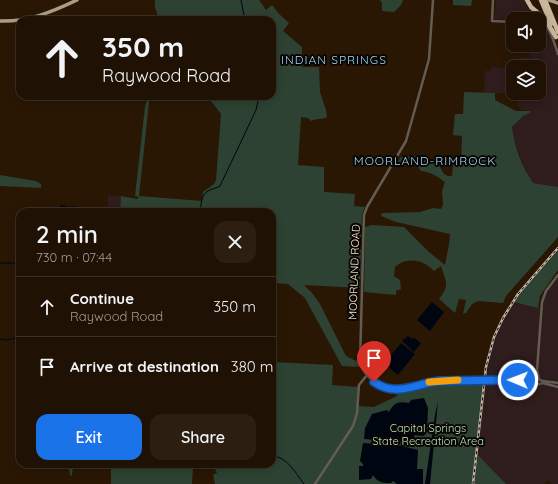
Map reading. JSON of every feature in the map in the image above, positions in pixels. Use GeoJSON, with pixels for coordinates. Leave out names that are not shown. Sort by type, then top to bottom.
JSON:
{"type":"FeatureCollection","features":[{"type":"Feature","properties":{"kind":"highway"},"geometry":{"type":"LineString","coordinates":[[527,0],[557,34]]}},
{"type":"Feature","properties":{"kind":"highway"},"geometry":{"type":"LineString","coordinates":[[541,0],[557,34]]}},
{"type":"Feature","properties":{"kind":"highway"},"geometry":{"type":"LineString","coordinates":[[545,0],[557,34],[558,42]]}},
{"type":"Feature","properties":{"kind":"main road"},"geometry":{"type":"LineString","coordinates":[[40,16],[58,10],[77,0]]}},
{"type":"Feature","properties":{"kind":"main road"},"geometry":{"type":"LineString","coordinates":[[550,0],[558,2]]}},
{"type":"Feature","properties":{"kind":"main road"},"geometry":{"type":"LineString","coordinates":[[0,21],[16,20]]}},
{"type":"Feature","properties":{"kind":"street","name":"MOORLAND ROAD"},"geometry":{"type":"LineString","coordinates":[[367,375],[361,367],[360,362],[364,216],[366,207],[406,141],[429,58],[433,0]]}},
{"type":"Feature","properties":{"kind":"street"},"geometry":{"type":"LineString","coordinates":[[493,0],[492,21],[506,22]]}},
{"type":"Feature","properties":{"kind":"street"},"geometry":{"type":"LineString","coordinates":[[546,25],[558,54]]}},
{"type":"Feature","properties":{"kind":"street"},"geometry":{"type":"LineString","coordinates":[[538,384],[539,380],[537,373],[542,302],[546,291],[558,275]]}},
{"type":"Feature","properties":{"kind":"street"},"geometry":{"type":"LineString","coordinates":[[533,382],[538,365]]}},
{"type":"Feature","properties":{"kind":"street"},"geometry":{"type":"LineString","coordinates":[[315,484],[353,426],[357,413],[359,384],[367,375],[378,385],[393,390],[407,389],[429,382],[448,380],[533,382],[535,384],[543,383],[558,386]]}},
{"type":"Feature","properties":{"kind":"street"},"geometry":{"type":"LineString","coordinates":[[507,381],[535,378],[558,383]]}},
{"type":"Feature","properties":{"kind":"shaded area"},"geometry":{"type":"Polygon","coordinates":[[[496,0],[524,0],[528,8],[533,12],[506,12],[506,20],[494,19],[496,0]]]}},
{"type":"Feature","properties":{"kind":"shaded area"},"geometry":{"type":"Polygon","coordinates":[[[546,25],[558,54],[558,187],[533,183],[527,175],[513,138],[512,127],[523,116],[530,113],[532,110],[532,100],[546,100],[546,60],[534,60],[540,59],[541,52],[546,52],[546,25]]]}},
{"type":"Feature","properties":{"kind":"shaded area"},"geometry":{"type":"Polygon","coordinates":[[[530,52],[541,52],[540,59],[519,60],[519,58],[530,58],[530,52]]]}},
{"type":"Feature","properties":{"kind":"shaded area"},"geometry":{"type":"Polygon","coordinates":[[[491,67],[506,68],[506,93],[484,93],[485,71],[490,71],[491,67]]]}},
{"type":"Feature","properties":{"kind":"shaded area"},"geometry":{"type":"Polygon","coordinates":[[[518,100],[532,100],[532,111],[522,110],[518,107],[518,100]]]}},
{"type":"Feature","properties":{"kind":"shaded area"},"geometry":{"type":"Polygon","coordinates":[[[108,195],[121,196],[120,208],[107,208],[108,195]]]}},
{"type":"Feature","properties":{"kind":"shaded area"},"geometry":{"type":"Polygon","coordinates":[[[61,205],[69,207],[75,206],[76,208],[59,208],[61,205]]]}},
{"type":"Feature","properties":{"kind":"shaded area"},"geometry":{"type":"Polygon","coordinates":[[[558,275],[558,484],[550,484],[551,482],[547,481],[545,484],[506,484],[478,455],[489,360],[498,331],[514,302],[541,308],[545,293],[558,275]]]}},
{"type":"Feature","properties":{"kind":"shaded area"},"geometry":{"type":"Polygon","coordinates":[[[432,302],[444,312],[430,331],[417,320],[432,302]]]}},
{"type":"Feature","properties":{"kind":"shaded area"},"geometry":{"type":"Polygon","coordinates":[[[408,336],[421,343],[414,352],[402,341],[408,336]]]}},
{"type":"Feature","properties":{"kind":"shaded area"},"geometry":{"type":"Polygon","coordinates":[[[401,343],[415,354],[398,375],[388,367],[391,364],[387,360],[401,343]]]}},
{"type":"Feature","properties":{"kind":"shaded area"},"geometry":{"type":"Polygon","coordinates":[[[424,398],[428,408],[427,431],[423,436],[414,435],[415,439],[412,446],[403,442],[364,439],[365,428],[372,414],[387,410],[389,412],[397,403],[409,403],[411,400],[424,398]]]}},
{"type":"Feature","properties":{"kind":"shaded area"},"geometry":{"type":"Polygon","coordinates":[[[438,402],[430,484],[425,484],[435,415],[438,402]]]}},
{"type":"Feature","properties":{"kind":"shaded area"},"geometry":{"type":"Polygon","coordinates":[[[363,443],[402,446],[418,450],[417,469],[423,469],[423,484],[397,484],[393,481],[391,483],[382,482],[378,481],[373,475],[371,479],[359,480],[359,466],[363,466],[360,461],[363,443]]]}},
{"type":"Feature","properties":{"kind":"green space"},"geometry":{"type":"Polygon","coordinates":[[[155,0],[259,0],[266,10],[272,5],[289,23],[283,31],[302,47],[302,67],[319,67],[320,92],[327,117],[311,121],[308,118],[301,117],[298,165],[324,167],[324,192],[355,194],[354,206],[365,207],[362,215],[361,240],[351,240],[351,248],[361,249],[360,288],[304,285],[320,304],[346,356],[356,361],[358,359],[359,367],[342,366],[305,298],[288,284],[276,283],[276,208],[120,208],[121,196],[137,199],[139,197],[135,196],[147,100],[150,100],[139,196],[202,201],[203,192],[214,184],[216,180],[221,114],[210,100],[276,100],[276,16],[158,16],[155,0]]]}},
{"type":"Feature","properties":{"kind":"green space"},"geometry":{"type":"Polygon","coordinates":[[[380,0],[403,0],[401,5],[394,12],[382,11],[382,3],[380,0]]]}},
{"type":"Feature","properties":{"kind":"green space"},"geometry":{"type":"Polygon","coordinates":[[[453,0],[472,0],[471,6],[453,5],[453,0]]]}},
{"type":"Feature","properties":{"kind":"green space"},"geometry":{"type":"Polygon","coordinates":[[[464,92],[495,93],[495,100],[516,111],[530,111],[530,113],[523,116],[512,127],[515,142],[522,163],[533,183],[558,187],[558,237],[506,296],[503,303],[478,301],[472,304],[466,313],[463,314],[466,300],[459,299],[455,313],[439,299],[446,287],[441,266],[434,271],[425,264],[415,261],[405,261],[395,267],[394,276],[400,280],[401,289],[396,291],[396,295],[364,292],[365,227],[372,225],[404,227],[429,252],[445,265],[450,234],[396,222],[381,216],[382,213],[420,212],[433,208],[441,209],[443,205],[442,191],[445,182],[431,174],[421,171],[417,166],[417,162],[398,162],[401,157],[414,156],[438,164],[444,174],[452,176],[453,164],[461,164],[462,136],[453,135],[455,114],[463,114],[464,92]]]}},
{"type":"Feature","properties":{"kind":"green space"},"geometry":{"type":"Polygon","coordinates":[[[0,175],[36,181],[41,184],[41,188],[0,186],[0,175]]]}},
{"type":"Feature","properties":{"kind":"green space"},"geometry":{"type":"Polygon","coordinates":[[[558,251],[558,270],[540,296],[538,308],[514,302],[520,293],[558,251]]]}},
{"type":"Feature","properties":{"kind":"green space","name":"Capital Springs State Recreation Area"},"geometry":{"type":"Polygon","coordinates":[[[276,362],[333,365],[332,385],[358,387],[357,406],[374,407],[397,396],[396,391],[407,390],[427,383],[484,381],[472,484],[215,484],[213,475],[217,473],[215,469],[204,468],[276,468],[276,362]]]}},
{"type":"Feature","properties":{"kind":"green space"},"geometry":{"type":"Polygon","coordinates":[[[478,455],[506,484],[474,484],[478,455]]]}},
{"type":"Feature","properties":{"kind":"green space"},"geometry":{"type":"Polygon","coordinates":[[[69,468],[73,468],[72,476],[70,475],[69,468]]]}},
{"type":"Feature","properties":{"kind":"green space","name":"Capital Springs State Recreation Area"},"geometry":{"type":"Polygon","coordinates":[[[111,468],[193,468],[192,484],[111,484],[111,468]]]}},
{"type":"Feature","properties":{"kind":"waterway"},"geometry":{"type":"LineString","coordinates":[[241,0],[244,16]]}},
{"type":"Feature","properties":{"kind":"waterway"},"geometry":{"type":"LineString","coordinates":[[201,208],[204,195],[210,190],[220,186],[256,110],[258,100]]}},
{"type":"Feature","properties":{"kind":"waterway"},"geometry":{"type":"LineString","coordinates":[[0,263],[16,263]]}},
{"type":"Feature","properties":{"kind":"waterway"},"geometry":{"type":"LineString","coordinates":[[0,339],[6,340],[16,338]]}},
{"type":"Feature","properties":{"kind":"waterway"},"geometry":{"type":"LineString","coordinates":[[276,456],[283,459],[294,470],[304,484]]}},
{"type":"Feature","properties":{"kind":"railway"},"geometry":{"type":"LineString","coordinates":[[473,484],[486,367],[494,337],[503,318],[518,294],[558,248]]}},
{"type":"Feature","properties":{"kind":"slow traffic"},"geometry":{"type":"LineString","coordinates":[[429,382],[458,380]]}},
{"type":"Feature","properties":{"kind":"district","name":"INDIAN SPRINGS"},"geometry":{"type":"Point","coordinates":[334,59]}},
{"type":"Feature","properties":{"kind":"district","name":"MOORLAND-RIMROCK"},"geometry":{"type":"Point","coordinates":[425,160]}},
{"type":"Feature","properties":{"kind":"route"},"geometry":{"type":"LineString","coordinates":[[374,382],[390,390],[398,390],[407,389],[427,382],[518,380]]}}]}
